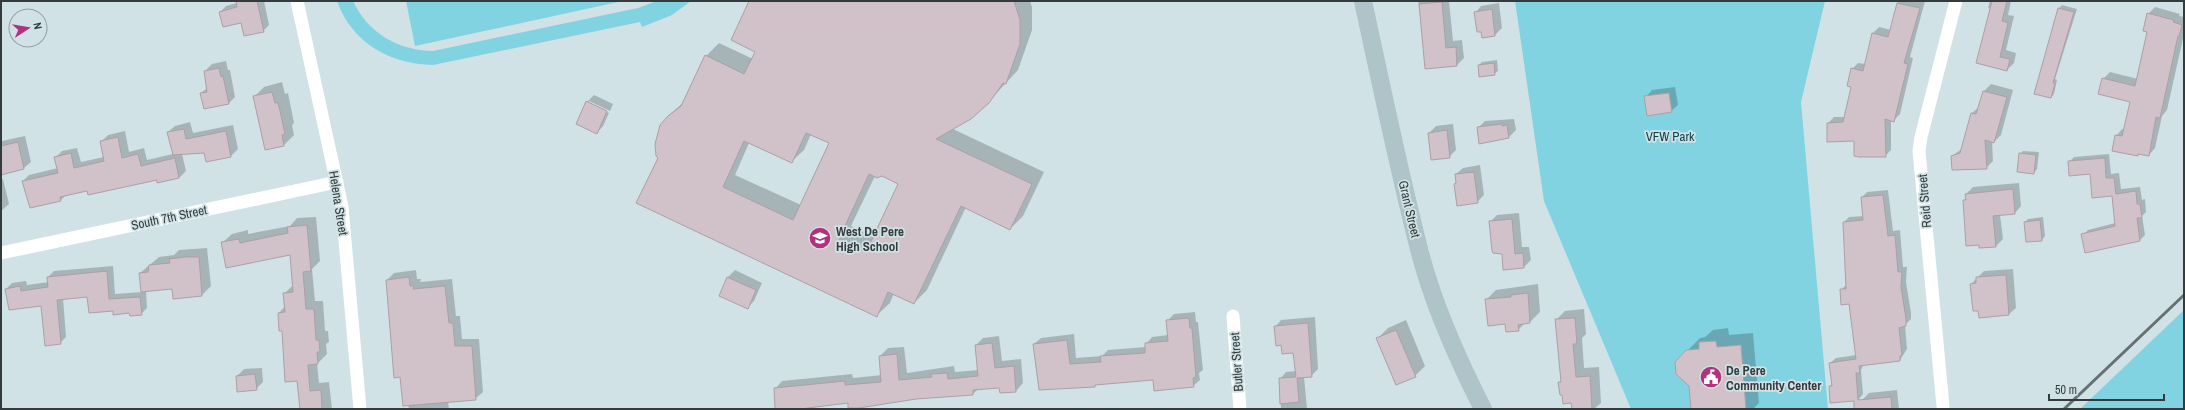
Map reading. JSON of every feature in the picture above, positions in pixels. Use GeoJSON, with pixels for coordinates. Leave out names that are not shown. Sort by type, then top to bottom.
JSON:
{"type":"FeatureCollection","features":[{"type":"Feature","properties":{"kind":"street","name":"Helena Street"},"geometry":{"type":"LineString","coordinates":[[297,1],[342,207],[360,409]]}},
{"type":"Feature","properties":{"kind":"street","name":"Grant Street"},"geometry":{"type":"LineString","coordinates":[[1363,1],[1419,250],[1441,316],[1462,368],[1483,409]]}},
{"type":"Feature","properties":{"kind":"street","name":"Reid Street"},"geometry":{"type":"LineString","coordinates":[[1943,406],[1919,152],[1921,137],[1956,1]]}},
{"type":"Feature","properties":{"kind":"street","name":"South 7th Street"},"geometry":{"type":"LineString","coordinates":[[1,252],[337,182]]}},
{"type":"Feature","properties":{"kind":"street","name":"Butler Street"},"geometry":{"type":"LineString","coordinates":[[1233,316],[1240,409]]}},
{"type":"Feature","properties":{"kind":"green space"},"geometry":{"type":"Polygon","coordinates":[[[337,1],[353,1],[367,22],[375,31],[385,38],[407,47],[433,51],[638,8],[657,1],[691,1],[672,15],[642,27],[640,22],[433,65],[417,64],[402,60],[374,48],[352,29],[337,1]]]}},
{"type":"Feature","properties":{"kind":"green space"},"geometry":{"type":"Polygon","coordinates":[[[406,1],[623,1],[415,46],[406,1]]]}},
{"type":"Feature","properties":{"kind":"green space","name":"VFW Park"},"geometry":{"type":"Polygon","coordinates":[[[1515,1],[1825,1],[1801,102],[1828,409],[1631,409],[1544,201],[1515,1]]]}},
{"type":"Feature","properties":{"kind":"green space"},"geometry":{"type":"Polygon","coordinates":[[[2184,310],[2184,409],[2080,409],[2184,310]]]}},
{"type":"Feature","properties":{"kind":"building"},"geometry":{"type":"Polygon","coordinates":[[[236,1],[257,1],[264,32],[244,36],[241,23],[223,27],[219,12],[237,7],[236,1]]]}},
{"type":"Feature","properties":{"kind":"building"},"geometry":{"type":"Polygon","coordinates":[[[749,1],[1014,1],[1020,20],[1020,44],[1006,84],[1003,83],[989,103],[971,119],[936,139],[1032,184],[1010,230],[961,206],[914,304],[888,292],[877,317],[636,203],[658,158],[656,156],[655,144],[660,125],[668,116],[681,106],[705,55],[744,74],[755,52],[731,40],[749,1]],[[806,133],[792,163],[744,141],[723,187],[793,220],[829,143],[806,133]],[[869,174],[839,239],[866,252],[898,184],[882,176],[877,178],[869,174]]]}},
{"type":"Feature","properties":{"kind":"building"},"geometry":{"type":"Polygon","coordinates":[[[1992,1],[2007,1],[2002,21],[2008,23],[2000,57],[2010,59],[2007,71],[1976,63],[1992,1]]]}},
{"type":"Feature","properties":{"kind":"building"},"geometry":{"type":"Polygon","coordinates":[[[1442,2],[1446,48],[1456,47],[1457,66],[1425,69],[1419,4],[1442,2]]]}},
{"type":"Feature","properties":{"kind":"building"},"geometry":{"type":"Polygon","coordinates":[[[1897,3],[1920,8],[1904,63],[1908,64],[1894,122],[1885,119],[1886,157],[1854,156],[1854,141],[1827,142],[1827,123],[1843,122],[1851,87],[1847,86],[1851,68],[1863,71],[1872,33],[1888,37],[1897,3]]]}},
{"type":"Feature","properties":{"kind":"building"},"geometry":{"type":"Polygon","coordinates":[[[2058,8],[2074,12],[2053,83],[2055,83],[2051,98],[2034,94],[2058,8]]]}},
{"type":"Feature","properties":{"kind":"building"},"geometry":{"type":"Polygon","coordinates":[[[1492,9],[1495,36],[1482,38],[1481,32],[1477,32],[1474,12],[1492,9]]]}},
{"type":"Feature","properties":{"kind":"building"},"geometry":{"type":"Polygon","coordinates":[[[2147,13],[2174,20],[2173,22],[2182,25],[2178,36],[2160,118],[2156,117],[2149,156],[2138,154],[2138,156],[2112,151],[2115,135],[2122,136],[2130,102],[2098,94],[2102,78],[2135,86],[2147,32],[2143,31],[2147,13]]]}},
{"type":"Feature","properties":{"kind":"building"},"geometry":{"type":"Polygon","coordinates":[[[1494,63],[1495,75],[1479,77],[1478,65],[1494,63]]]}},
{"type":"Feature","properties":{"kind":"building"},"geometry":{"type":"Polygon","coordinates":[[[219,68],[221,77],[223,76],[229,104],[204,109],[200,93],[207,92],[204,71],[219,68]]]}},
{"type":"Feature","properties":{"kind":"building"},"geometry":{"type":"Polygon","coordinates":[[[1983,91],[2007,97],[1994,143],[1985,140],[1987,169],[1952,170],[1951,156],[1960,153],[1971,113],[1976,114],[1983,91]]]}},
{"type":"Feature","properties":{"kind":"building"},"geometry":{"type":"Polygon","coordinates":[[[272,92],[275,103],[278,103],[280,111],[285,134],[282,135],[284,146],[265,150],[253,96],[272,92]]]}},
{"type":"Feature","properties":{"kind":"building"},"geometry":{"type":"Polygon","coordinates":[[[1669,93],[1672,112],[1647,116],[1644,96],[1669,93]]]}},
{"type":"Feature","properties":{"kind":"building"},"geometry":{"type":"Polygon","coordinates":[[[586,101],[607,111],[597,134],[576,124],[586,101]]]}},
{"type":"Feature","properties":{"kind":"building"},"geometry":{"type":"Polygon","coordinates":[[[1502,124],[1502,126],[1507,125],[1509,138],[1479,144],[1477,127],[1502,124]]]}},
{"type":"Feature","properties":{"kind":"building"},"geometry":{"type":"Polygon","coordinates":[[[184,129],[186,139],[226,131],[231,157],[206,162],[204,153],[173,155],[167,132],[184,129]]]}},
{"type":"Feature","properties":{"kind":"building"},"geometry":{"type":"Polygon","coordinates":[[[1447,130],[1450,158],[1431,160],[1428,133],[1447,130]]]}},
{"type":"Feature","properties":{"kind":"building"},"geometry":{"type":"Polygon","coordinates":[[[118,137],[122,158],[138,154],[141,166],[175,158],[179,178],[157,183],[157,180],[88,195],[87,191],[60,197],[61,201],[30,208],[22,181],[58,173],[54,157],[71,153],[74,168],[104,161],[100,141],[118,137]]]}},
{"type":"Feature","properties":{"kind":"building"},"geometry":{"type":"Polygon","coordinates":[[[18,142],[24,169],[1,175],[1,146],[18,142]]]}},
{"type":"Feature","properties":{"kind":"building"},"geometry":{"type":"Polygon","coordinates":[[[2019,153],[2036,155],[2034,174],[2017,172],[2019,153]]]}},
{"type":"Feature","properties":{"kind":"building"},"geometry":{"type":"Polygon","coordinates":[[[2105,158],[2106,178],[2114,178],[2116,194],[2136,191],[2137,204],[2140,204],[2142,218],[2137,218],[2140,241],[2085,253],[2081,234],[2115,226],[2112,196],[2092,198],[2090,174],[2069,176],[2068,161],[2105,158]]]}},
{"type":"Feature","properties":{"kind":"building"},"geometry":{"type":"Polygon","coordinates":[[[1474,172],[1478,203],[1457,206],[1454,184],[1456,183],[1455,174],[1474,172]]]}},
{"type":"Feature","properties":{"kind":"building"},"geometry":{"type":"Polygon","coordinates":[[[2013,189],[2015,214],[1993,216],[1996,247],[1979,248],[1979,245],[1966,246],[1963,200],[1966,200],[1965,194],[2013,189]]]}},
{"type":"Feature","properties":{"kind":"building"},"geometry":{"type":"Polygon","coordinates":[[[1883,195],[1888,236],[1895,235],[1898,272],[1902,272],[1901,287],[1906,326],[1899,328],[1902,355],[1900,356],[1900,361],[1859,366],[1860,373],[1856,373],[1858,400],[1891,397],[1892,409],[1854,409],[1854,401],[1830,403],[1829,386],[1832,386],[1829,363],[1856,359],[1849,304],[1841,305],[1840,289],[1846,289],[1843,222],[1863,220],[1861,197],[1883,195]]]}},
{"type":"Feature","properties":{"kind":"building"},"geometry":{"type":"Polygon","coordinates":[[[1512,219],[1515,254],[1523,253],[1524,268],[1503,270],[1502,254],[1493,253],[1492,251],[1489,221],[1512,219]]]}},
{"type":"Feature","properties":{"kind":"building"},"geometry":{"type":"Polygon","coordinates":[[[2040,220],[2042,241],[2026,242],[2024,222],[2040,220]]]}},
{"type":"Feature","properties":{"kind":"building"},"geometry":{"type":"Polygon","coordinates":[[[307,225],[311,271],[303,272],[306,309],[314,309],[316,340],[319,340],[320,352],[317,352],[318,364],[308,365],[310,391],[321,390],[322,409],[300,409],[297,381],[285,382],[282,331],[279,331],[278,313],[285,312],[283,293],[293,292],[290,255],[226,268],[221,242],[239,239],[240,243],[288,233],[287,227],[307,225]]]}},
{"type":"Feature","properties":{"kind":"building"},"geometry":{"type":"Polygon","coordinates":[[[199,257],[202,296],[173,299],[172,289],[141,292],[139,273],[148,272],[149,265],[170,263],[169,259],[199,257]]]}},
{"type":"Feature","properties":{"kind":"building"},"geometry":{"type":"Polygon","coordinates":[[[107,271],[109,299],[140,297],[142,315],[130,316],[129,313],[113,315],[113,311],[89,313],[87,297],[57,300],[61,344],[45,346],[41,306],[9,310],[5,289],[20,286],[21,291],[48,287],[47,277],[107,271]]]}},
{"type":"Feature","properties":{"kind":"building"},"geometry":{"type":"Polygon","coordinates":[[[2006,275],[2009,315],[1979,318],[1978,311],[1973,311],[1970,284],[1976,283],[1976,277],[2006,275]]]}},
{"type":"Feature","properties":{"kind":"building"},"geometry":{"type":"Polygon","coordinates":[[[409,277],[410,286],[414,286],[413,289],[445,286],[449,323],[453,323],[455,346],[472,346],[476,400],[403,406],[400,377],[394,378],[386,280],[409,277]]]}},
{"type":"Feature","properties":{"kind":"building"},"geometry":{"type":"Polygon","coordinates":[[[727,277],[756,290],[748,309],[719,296],[727,277]]]}},
{"type":"Feature","properties":{"kind":"building"},"geometry":{"type":"Polygon","coordinates":[[[1528,293],[1530,323],[1518,325],[1519,331],[1506,332],[1505,324],[1488,326],[1485,299],[1511,297],[1511,295],[1528,293]]]}},
{"type":"Feature","properties":{"kind":"building"},"geometry":{"type":"Polygon","coordinates":[[[1189,318],[1190,328],[1192,328],[1196,377],[1193,378],[1194,387],[1154,391],[1153,380],[1095,385],[1095,387],[1039,390],[1033,344],[1067,340],[1070,364],[1101,362],[1100,356],[1145,353],[1145,343],[1168,341],[1166,320],[1189,318]]]}},
{"type":"Feature","properties":{"kind":"building"},"geometry":{"type":"Polygon","coordinates":[[[1575,318],[1577,344],[1573,344],[1576,377],[1590,376],[1592,409],[1572,409],[1571,403],[1563,404],[1562,395],[1560,395],[1558,382],[1561,382],[1555,319],[1575,318]]]}},
{"type":"Feature","properties":{"kind":"building"},"geometry":{"type":"Polygon","coordinates":[[[1308,323],[1312,377],[1297,378],[1299,402],[1280,404],[1279,378],[1296,377],[1293,353],[1282,354],[1281,345],[1276,346],[1274,326],[1308,323]]]}},
{"type":"Feature","properties":{"kind":"building"},"geometry":{"type":"Polygon","coordinates":[[[1396,330],[1416,377],[1396,385],[1376,338],[1396,330]]]}},
{"type":"Feature","properties":{"kind":"building","name":"De Pere Community Center"},"geometry":{"type":"Polygon","coordinates":[[[1716,341],[1717,347],[1741,345],[1746,409],[1691,409],[1689,386],[1676,374],[1675,362],[1686,350],[1699,349],[1699,342],[1716,341]]]}},
{"type":"Feature","properties":{"kind":"building"},"geometry":{"type":"Polygon","coordinates":[[[992,343],[995,368],[1014,366],[1016,392],[1000,393],[999,388],[973,390],[973,395],[916,399],[859,408],[848,408],[848,403],[800,409],[775,409],[774,388],[845,381],[845,385],[881,382],[879,356],[897,354],[899,380],[932,377],[931,374],[947,373],[948,379],[978,376],[975,345],[992,343]]]}},
{"type":"Feature","properties":{"kind":"building"},"geometry":{"type":"Polygon","coordinates":[[[255,374],[257,390],[237,392],[236,376],[255,374]]]}},
{"type":"Feature","properties":{"kind":"railway"},"geometry":{"type":"LineString","coordinates":[[2064,409],[2184,295]]}},
{"type":"Feature","properties":{"kind":"place","name":"West De Pere High School"},"geometry":{"type":"Point","coordinates":[820,238]}},
{"type":"Feature","properties":{"kind":"place","name":"De Pere Community Center"},"geometry":{"type":"Point","coordinates":[1711,377]}}]}
